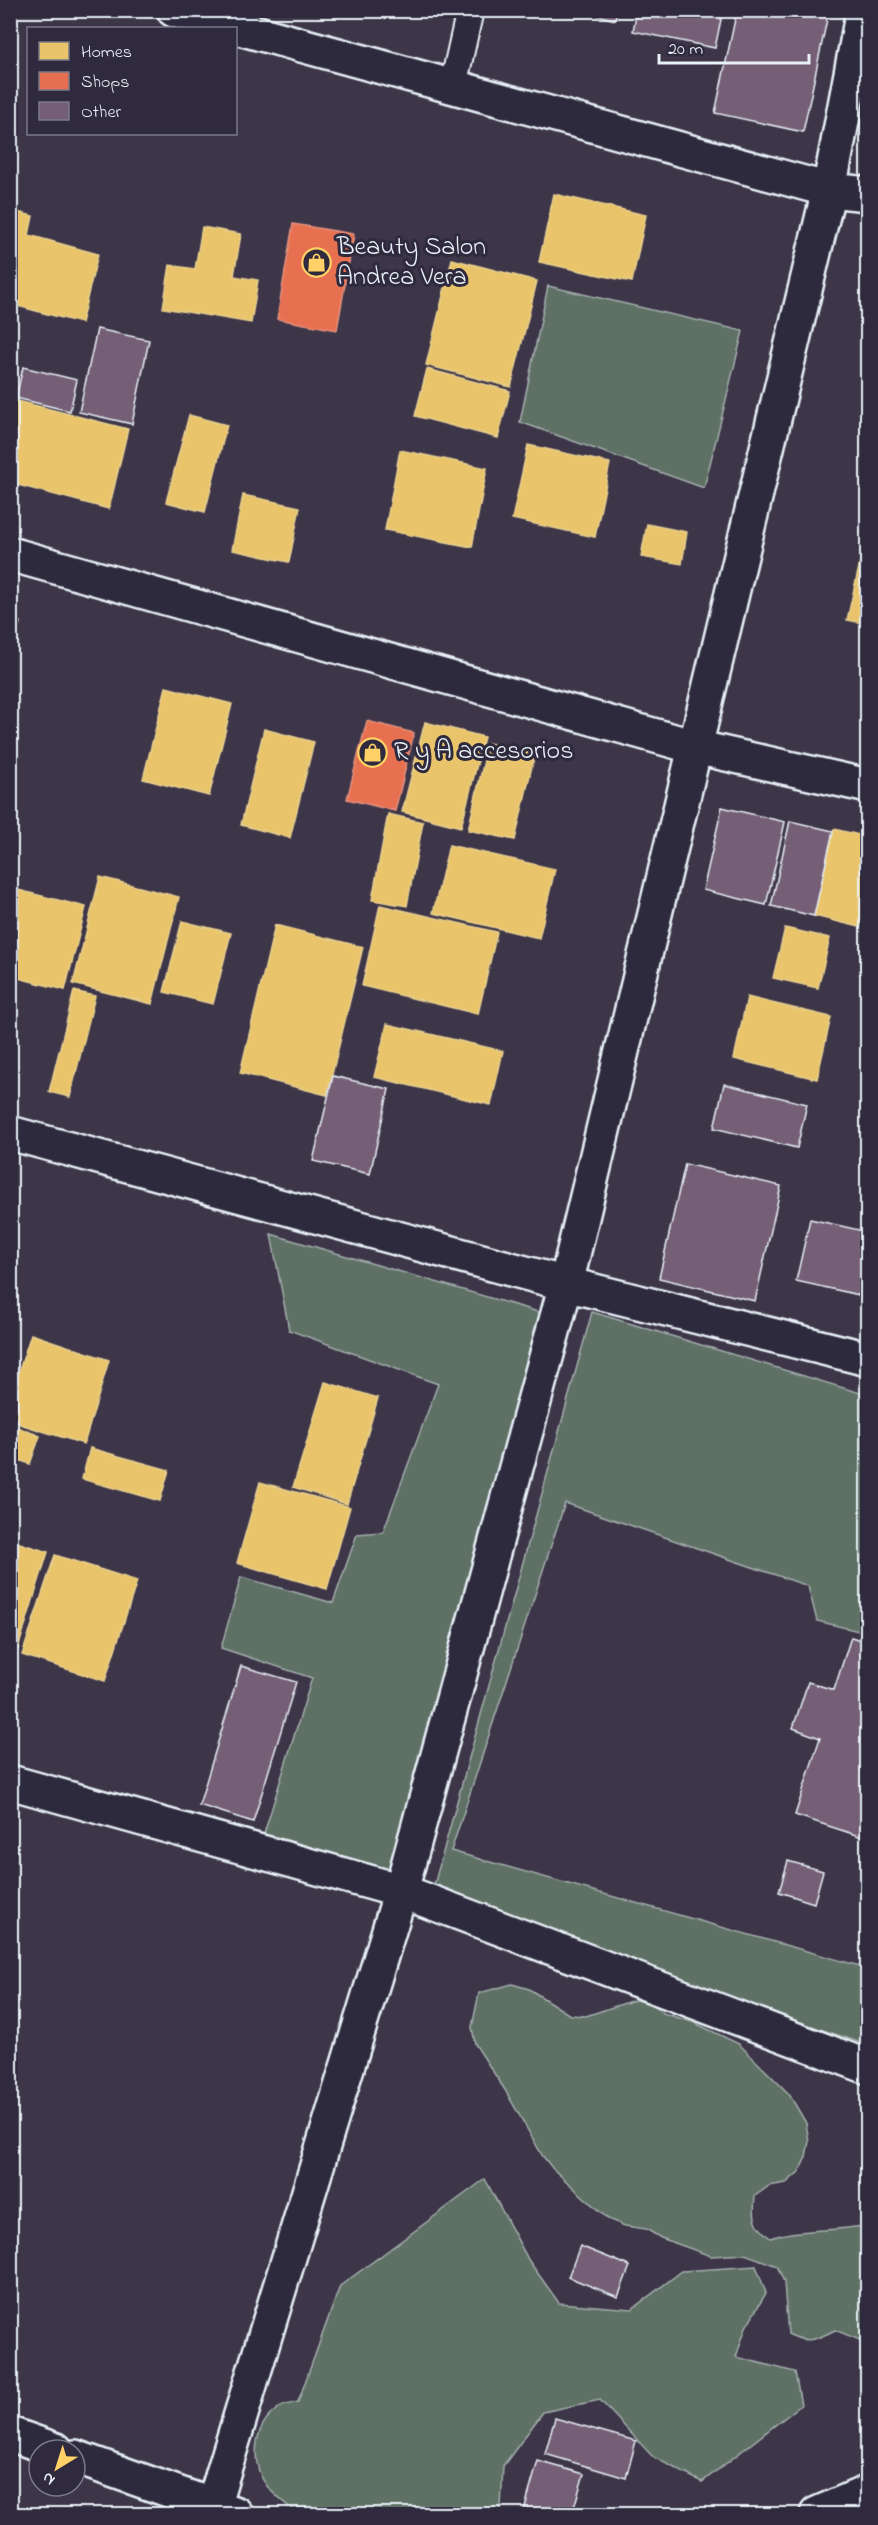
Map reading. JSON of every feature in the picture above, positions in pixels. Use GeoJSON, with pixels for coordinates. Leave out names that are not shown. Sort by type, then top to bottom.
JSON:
{"type":"FeatureCollection","features":[{"type":"Feature","properties":{"kind":"street"},"geometry":{"type":"LineString","coordinates":[[174,10],[236,27]]}},
{"type":"Feature","properties":{"kind":"street"},"geometry":{"type":"LineString","coordinates":[[87,2461],[224,2510],[401,1891],[566,1284],[829,190],[864,10]]}},
{"type":"Feature","properties":{"kind":"street"},"geometry":{"type":"LineString","coordinates":[[237,27],[829,190],[867,194]]}},
{"type":"Feature","properties":{"kind":"street"},"geometry":{"type":"LineString","coordinates":[[10,554],[695,747],[867,786]]}},
{"type":"Feature","properties":{"kind":"street"},"geometry":{"type":"LineString","coordinates":[[10,1133],[566,1284],[867,1359]]}},
{"type":"Feature","properties":{"kind":"street"},"geometry":{"type":"LineString","coordinates":[[10,1782],[401,1891],[867,2067]]}},
{"type":"Feature","properties":{"kind":"street"},"geometry":{"type":"LineString","coordinates":[[10,2434],[27,2440]]}},
{"type":"Feature","properties":{"kind":"street"},"geometry":{"type":"LineString","coordinates":[[817,2514],[867,2492]]}},
{"type":"Feature","properties":{"kind":"lane"},"geometry":{"type":"LineString","coordinates":[[453,86],[470,10]]}},
{"type":"Feature","properties":{"kind":"green space"},"geometry":{"type":"Polygon","coordinates":[[[548,286],[743,331],[704,488],[520,422],[548,286]]]}},
{"type":"Feature","properties":{"kind":"green space"},"geometry":{"type":"Polygon","coordinates":[[[271,1234],[552,1316],[404,1879],[263,1837],[312,1678],[221,1648],[241,1577],[333,1603],[357,1534],[383,1532],[438,1384],[289,1330],[271,1234]]]}},
{"type":"Feature","properties":{"kind":"green space"},"geometry":{"type":"Polygon","coordinates":[[[592,1312],[867,1395],[867,1633],[817,1621],[808,1586],[565,1503],[451,1851],[867,1968],[867,2045],[431,1896],[592,1312]]]}},
{"type":"Feature","properties":{"kind":"green space"},"geometry":{"type":"Polygon","coordinates":[[[512,1984],[529,1989],[570,2015],[586,2016],[634,2000],[651,2003],[663,2013],[695,2023],[739,2044],[789,2094],[806,2123],[809,2141],[806,2157],[799,2172],[786,2183],[769,2186],[755,2196],[755,2220],[770,2238],[867,2225],[867,2343],[835,2330],[812,2340],[788,2334],[784,2282],[777,2266],[745,2254],[711,2256],[661,2238],[646,2229],[625,2226],[608,2219],[553,2169],[542,2155],[505,2090],[475,2044],[472,2027],[479,1993],[512,1984]]]}},
{"type":"Feature","properties":{"kind":"green space"},"geometry":{"type":"Polygon","coordinates":[[[485,2179],[529,2261],[559,2303],[632,2309],[682,2271],[756,2266],[766,2293],[746,2327],[736,2357],[795,2372],[801,2405],[702,2482],[653,2457],[600,2400],[543,2412],[503,2466],[501,2508],[496,2514],[299,2514],[278,2498],[262,2477],[256,2457],[256,2446],[262,2426],[276,2410],[298,2402],[340,2286],[485,2179]]]}},
{"type":"Feature","properties":{"kind":"building: Homes"},"geometry":{"type":"Polygon","coordinates":[[[554,194],[646,215],[632,282],[539,262],[554,194]]]}},
{"type":"Feature","properties":{"kind":"building: Homes"},"geometry":{"type":"Polygon","coordinates":[[[10,210],[33,216],[29,235],[98,254],[81,323],[10,304],[10,210]]]}},
{"type":"Feature","properties":{"kind":"building: Homes"},"geometry":{"type":"Polygon","coordinates":[[[202,227],[241,234],[234,276],[258,280],[251,323],[163,308],[170,265],[195,269],[202,227]]]}},
{"type":"Feature","properties":{"kind":"building: Homes"},"geometry":{"type":"Polygon","coordinates":[[[452,259],[537,281],[511,387],[426,365],[452,259]]]}},
{"type":"Feature","properties":{"kind":"building: Homes"},"geometry":{"type":"Polygon","coordinates":[[[427,369],[510,391],[498,438],[415,416],[427,369]]]}},
{"type":"Feature","properties":{"kind":"building: Homes"},"geometry":{"type":"Polygon","coordinates":[[[10,399],[128,429],[109,509],[10,483],[10,399]]]}},
{"type":"Feature","properties":{"kind":"building: Homes"},"geometry":{"type":"Polygon","coordinates":[[[189,415],[227,425],[205,512],[166,502],[189,415]]]}},
{"type":"Feature","properties":{"kind":"building: Homes"},"geometry":{"type":"Polygon","coordinates":[[[528,445],[610,463],[595,537],[512,519],[528,445]]]}},
{"type":"Feature","properties":{"kind":"building: Homes"},"geometry":{"type":"Polygon","coordinates":[[[400,450],[487,468],[472,547],[385,530],[400,450]]]}},
{"type":"Feature","properties":{"kind":"building: Homes"},"geometry":{"type":"Polygon","coordinates":[[[243,495],[300,507],[289,562],[232,550],[243,495]]]}},
{"type":"Feature","properties":{"kind":"building: Homes"},"geometry":{"type":"Polygon","coordinates":[[[647,524],[687,532],[682,564],[641,557],[647,524]]]}},
{"type":"Feature","properties":{"kind":"building: Homes"},"geometry":{"type":"Polygon","coordinates":[[[866,536],[868,537],[868,624],[847,620],[866,536]]]}},
{"type":"Feature","properties":{"kind":"building: Homes"},"geometry":{"type":"Polygon","coordinates":[[[10,619],[20,622],[10,661],[10,619]]]}},
{"type":"Feature","properties":{"kind":"building: Homes"},"geometry":{"type":"Polygon","coordinates":[[[166,687],[232,704],[209,796],[143,779],[166,687]]]}},
{"type":"Feature","properties":{"kind":"building: Homes"},"geometry":{"type":"Polygon","coordinates":[[[425,722],[484,737],[461,827],[402,812],[425,722]]]}},
{"type":"Feature","properties":{"kind":"building: Homes"},"geometry":{"type":"Polygon","coordinates":[[[264,729],[314,742],[290,838],[241,825],[264,729]]]}},
{"type":"Feature","properties":{"kind":"building: Homes"},"geometry":{"type":"Polygon","coordinates":[[[488,743],[535,753],[515,840],[468,830],[488,743]]]}},
{"type":"Feature","properties":{"kind":"building: Homes"},"geometry":{"type":"Polygon","coordinates":[[[388,814],[423,822],[407,906],[372,900],[388,814]]]}},
{"type":"Feature","properties":{"kind":"building: Homes"},"geometry":{"type":"Polygon","coordinates":[[[834,829],[868,837],[868,892],[860,927],[814,916],[834,829]]]}},
{"type":"Feature","properties":{"kind":"building: Homes"},"geometry":{"type":"Polygon","coordinates":[[[449,845],[555,869],[539,938],[433,913],[449,845]]]}},
{"type":"Feature","properties":{"kind":"building: Homes"},"geometry":{"type":"Polygon","coordinates":[[[100,877],[179,897],[152,1004],[73,984],[100,877]]]}},
{"type":"Feature","properties":{"kind":"building: Homes"},"geometry":{"type":"Polygon","coordinates":[[[10,888],[86,907],[65,990],[10,976],[10,888]]]}},
{"type":"Feature","properties":{"kind":"building: Homes"},"geometry":{"type":"Polygon","coordinates":[[[380,905],[497,932],[478,1014],[362,986],[380,905]]]}},
{"type":"Feature","properties":{"kind":"building: Homes"},"geometry":{"type":"Polygon","coordinates":[[[182,921],[231,933],[213,1004],[164,992],[182,921]]]}},
{"type":"Feature","properties":{"kind":"building: Homes"},"geometry":{"type":"Polygon","coordinates":[[[275,925],[363,947],[327,1095],[240,1073],[275,925]]]}},
{"type":"Feature","properties":{"kind":"building: Homes"},"geometry":{"type":"Polygon","coordinates":[[[785,928],[830,938],[818,988],[773,978],[785,928]]]}},
{"type":"Feature","properties":{"kind":"building: Homes"},"geometry":{"type":"Polygon","coordinates":[[[74,991],[95,996],[70,1097],[49,1092],[74,991]]]}},
{"type":"Feature","properties":{"kind":"building: Homes"},"geometry":{"type":"Polygon","coordinates":[[[747,997],[831,1017],[817,1079],[734,1059],[747,997]]]}},
{"type":"Feature","properties":{"kind":"building: Homes"},"geometry":{"type":"Polygon","coordinates":[[[387,1024],[503,1051],[491,1105],[374,1077],[387,1024]]]}},
{"type":"Feature","properties":{"kind":"building: Homes"},"geometry":{"type":"Polygon","coordinates":[[[31,1334],[109,1360],[84,1444],[10,1421],[10,1398],[31,1334]]]}},
{"type":"Feature","properties":{"kind":"building: Homes"},"geometry":{"type":"Polygon","coordinates":[[[325,1382],[378,1398],[347,1504],[293,1487],[325,1382]]]}},
{"type":"Feature","properties":{"kind":"building: Homes"},"geometry":{"type":"Polygon","coordinates":[[[10,1424],[40,1436],[30,1464],[10,1457],[10,1424]]]}},
{"type":"Feature","properties":{"kind":"building: Homes"},"geometry":{"type":"Polygon","coordinates":[[[90,1448],[169,1470],[160,1501],[82,1479],[90,1448]]]}},
{"type":"Feature","properties":{"kind":"building: Homes"},"geometry":{"type":"Polygon","coordinates":[[[260,1482],[350,1507],[327,1589],[237,1563],[260,1482]]]}},
{"type":"Feature","properties":{"kind":"building: Homes"},"geometry":{"type":"Polygon","coordinates":[[[10,1540],[48,1552],[15,1658],[10,1656],[10,1540]]]}},
{"type":"Feature","properties":{"kind":"building: Homes"},"geometry":{"type":"Polygon","coordinates":[[[55,1555],[137,1581],[105,1681],[22,1655],[55,1555]]]}},
{"type":"Feature","properties":{"kind":"building: Shops"},"geometry":{"type":"Polygon","coordinates":[[[293,224],[354,234],[337,330],[277,319],[293,224]]]}},
{"type":"Feature","properties":{"kind":"building: Shops"},"geometry":{"type":"Polygon","coordinates":[[[367,721],[414,733],[395,811],[347,799],[367,721]]]}},
{"type":"Feature","properties":{"kind":"building: Other"},"geometry":{"type":"Polygon","coordinates":[[[580,10],[617,10],[615,20],[580,10]]]}},
{"type":"Feature","properties":{"kind":"building: Other"},"geometry":{"type":"Polygon","coordinates":[[[637,10],[723,10],[715,48],[633,31],[637,10]]]}},
{"type":"Feature","properties":{"kind":"building: Other"},"geometry":{"type":"Polygon","coordinates":[[[737,10],[829,10],[803,132],[715,113],[737,10]]]}},
{"type":"Feature","properties":{"kind":"building: Other"},"geometry":{"type":"Polygon","coordinates":[[[97,329],[149,340],[132,424],[79,412],[97,329]]]}},
{"type":"Feature","properties":{"kind":"building: Other"},"geometry":{"type":"Polygon","coordinates":[[[23,367],[77,380],[70,411],[16,398],[23,367]]]}},
{"type":"Feature","properties":{"kind":"building: Other"},"geometry":{"type":"Polygon","coordinates":[[[722,807],[785,822],[766,905],[703,890],[722,807]]]}},
{"type":"Feature","properties":{"kind":"building: Other"},"geometry":{"type":"Polygon","coordinates":[[[790,821],[833,831],[814,916],[771,906],[790,821]]]}},
{"type":"Feature","properties":{"kind":"building: Other"},"geometry":{"type":"Polygon","coordinates":[[[333,1076],[389,1089],[370,1174],[313,1161],[333,1076]]]}},
{"type":"Feature","properties":{"kind":"building: Other"},"geometry":{"type":"Polygon","coordinates":[[[724,1084],[807,1104],[797,1148],[714,1128],[724,1084]]]}},
{"type":"Feature","properties":{"kind":"building: Other"},"geometry":{"type":"Polygon","coordinates":[[[685,1164],[781,1186],[755,1301],[659,1278],[685,1164]]]}},
{"type":"Feature","properties":{"kind":"building: Other"},"geometry":{"type":"Polygon","coordinates":[[[810,1219],[868,1232],[868,1297],[796,1281],[810,1219]]]}},
{"type":"Feature","properties":{"kind":"building: Other"},"geometry":{"type":"Polygon","coordinates":[[[851,1637],[868,1642],[868,1839],[795,1815],[820,1738],[793,1728],[808,1682],[834,1690],[851,1637]]]}},
{"type":"Feature","properties":{"kind":"building: Other"},"geometry":{"type":"Polygon","coordinates":[[[241,1666],[296,1682],[253,1822],[199,1805],[241,1666]]]}},
{"type":"Feature","properties":{"kind":"building: Other"},"geometry":{"type":"Polygon","coordinates":[[[788,1861],[823,1871],[814,1903],[779,1892],[788,1861]]]}},
{"type":"Feature","properties":{"kind":"building: Other"},"geometry":{"type":"Polygon","coordinates":[[[580,2246],[630,2266],[618,2297],[568,2277],[580,2246]]]}},
{"type":"Feature","properties":{"kind":"building: Other"},"geometry":{"type":"Polygon","coordinates":[[[555,2418],[636,2441],[626,2478],[545,2454],[555,2418]]]}},
{"type":"Feature","properties":{"kind":"building: Other"},"geometry":{"type":"Polygon","coordinates":[[[538,2461],[584,2474],[572,2514],[523,2514],[538,2461]]]}},
{"type":"Feature","properties":{"kind":"place","name":"Beauty Salon Andrea Vera"},"geometry":{"type":"Point","coordinates":[316,263]}},
{"type":"Feature","properties":{"kind":"place","name":"R y A accesorios"},"geometry":{"type":"Point","coordinates":[373,752]}}]}
